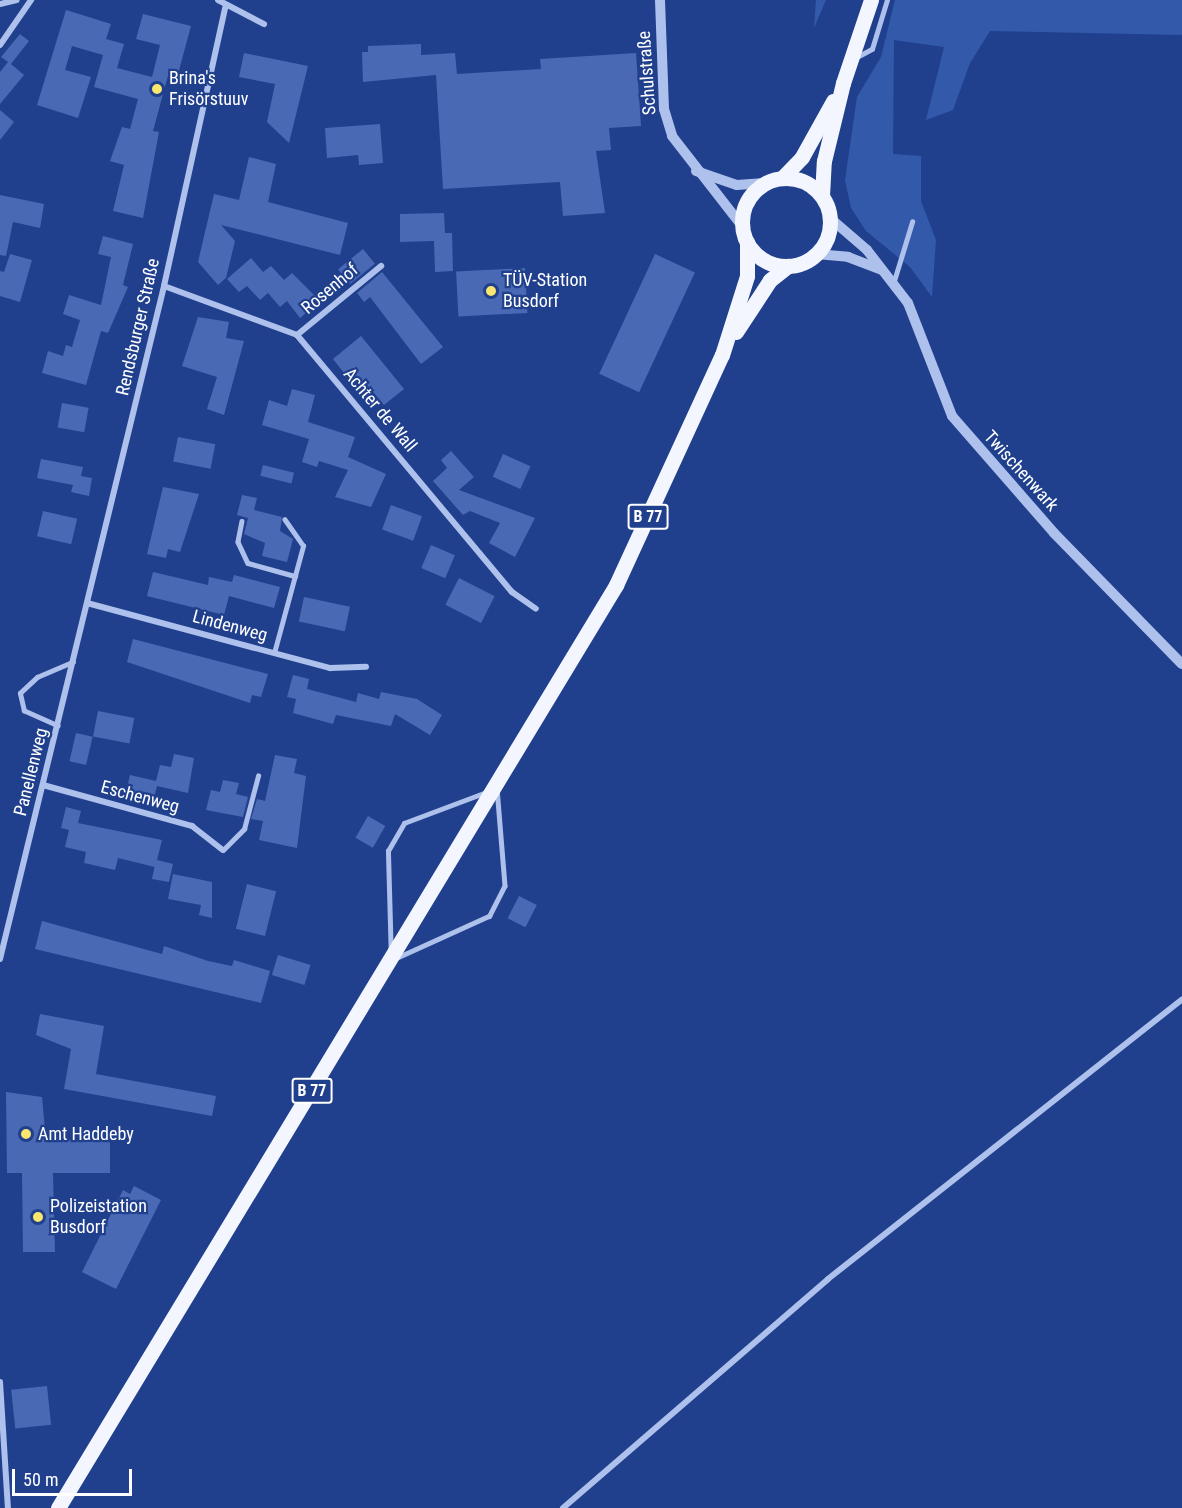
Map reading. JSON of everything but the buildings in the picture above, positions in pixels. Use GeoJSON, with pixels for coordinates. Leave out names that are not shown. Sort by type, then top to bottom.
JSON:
{"type":"FeatureCollection","features":[{"type":"Feature","properties":{"kind":"main road"},"geometry":{"type":"LineString","coordinates":[[822,196],[805,182],[782,178],[765,183],[746,203],[742,226],[747,242],[761,259],[788,266],[816,254],[829,235],[830,218],[822,196],[822,172],[843,82],[871,0]]}},
{"type":"Feature","properties":{"kind":"main road"},"geometry":{"type":"LineString","coordinates":[[782,178],[807,150],[843,82]]}},
{"type":"Feature","properties":{"kind":"main road","name":"B 77"},"geometry":{"type":"LineString","coordinates":[[58,1507],[497,788],[616,585],[722,355],[747,276],[747,242]]}},
{"type":"Feature","properties":{"kind":"main road","name":"B 77"},"geometry":{"type":"LineString","coordinates":[[722,355],[770,280],[788,266]]}},
{"type":"Feature","properties":{"kind":"street"},"geometry":{"type":"LineString","coordinates":[[0,4],[17,0]]}},
{"type":"Feature","properties":{"kind":"street"},"geometry":{"type":"LineString","coordinates":[[0,45],[31,0]]}},
{"type":"Feature","properties":{"kind":"street"},"geometry":{"type":"LineString","coordinates":[[218,0],[225,8],[264,24]]}},
{"type":"Feature","properties":{"kind":"street","name":"Schulstraße"},"geometry":{"type":"LineString","coordinates":[[660,0],[664,109],[672,136],[696,171],[742,226]]}},
{"type":"Feature","properties":{"kind":"street","name":"Rendsburger Straße"},"geometry":{"type":"LineString","coordinates":[[73,662],[165,286],[225,8]]}},
{"type":"Feature","properties":{"kind":"street"},"geometry":{"type":"LineString","coordinates":[[696,171],[736,184],[765,183]]}},
{"type":"Feature","properties":{"kind":"street","name":"Twischenwark"},"geometry":{"type":"LineString","coordinates":[[830,218],[894,281],[908,303],[952,416],[1093,574],[1182,664]]}},
{"type":"Feature","properties":{"kind":"street","name":"Twischenwark"},"geometry":{"type":"LineString","coordinates":[[816,254],[848,256],[882,270]]}},
{"type":"Feature","properties":{"kind":"street","name":"Rosenhof"},"geometry":{"type":"LineString","coordinates":[[297,335],[381,266]]}},
{"type":"Feature","properties":{"kind":"street","name":"Achter de Wall"},"geometry":{"type":"LineString","coordinates":[[165,286],[297,335],[512,592],[536,609]]}},
{"type":"Feature","properties":{"kind":"street","name":"Lindenweg"},"geometry":{"type":"LineString","coordinates":[[87,603],[330,668],[366,667]]}},
{"type":"Feature","properties":{"kind":"street","name":"Panellenweg"},"geometry":{"type":"LineString","coordinates":[[0,959],[73,662]]}},
{"type":"Feature","properties":{"kind":"street","name":"Eschenweg"},"geometry":{"type":"LineString","coordinates":[[43,785],[192,826],[223,850]]}},
{"type":"Feature","properties":{"kind":"street"},"geometry":{"type":"LineString","coordinates":[[563,1508],[828,1279],[1182,999]]}},
{"type":"Feature","properties":{"kind":"street"},"geometry":{"type":"LineString","coordinates":[[0,1382],[8,1508]]}},
{"type":"Feature","properties":{"kind":"lane"},"geometry":{"type":"LineString","coordinates":[[850,61],[872,49],[887,0]]}},
{"type":"Feature","properties":{"kind":"lane"},"geometry":{"type":"LineString","coordinates":[[894,281],[912,222]]}},
{"type":"Feature","properties":{"kind":"lane"},"geometry":{"type":"LineString","coordinates":[[274,653],[295,576],[302,539],[285,520]]}},
{"type":"Feature","properties":{"kind":"lane"},"geometry":{"type":"LineString","coordinates":[[242,521],[238,542],[248,563],[295,576]]}},
{"type":"Feature","properties":{"kind":"lane"},"geometry":{"type":"LineString","coordinates":[[58,726],[24,711],[20,693],[37,677],[73,662]]}},
{"type":"Feature","properties":{"kind":"lane"},"geometry":{"type":"LineString","coordinates":[[223,850],[244,829],[258,776]]}},
{"type":"Feature","properties":{"kind":"lane"},"geometry":{"type":"LineString","coordinates":[[497,788],[506,886],[490,916],[391,961],[388,851],[404,823],[497,788]]}},
{"type":"Feature","properties":{"kind":"shaded area"},"geometry":{"type":"Polygon","coordinates":[[[816,0],[826,0],[814,28],[816,0]]]}},
{"type":"Feature","properties":{"kind":"shaded area"},"geometry":{"type":"Polygon","coordinates":[[[895,0],[1182,0],[1182,35],[990,31],[970,63],[953,110],[926,120],[944,47],[894,40],[893,154],[921,156],[921,201],[936,240],[932,297],[910,267],[866,231],[851,208],[845,180],[857,97],[881,57],[895,0]]]}},
{"type":"Feature","properties":{"kind":"place","name":"Brina's Frisörstuuv"},"geometry":{"type":"Point","coordinates":[157,89]}},
{"type":"Feature","properties":{"kind":"place","name":"TÜV-Station Busdorf"},"geometry":{"type":"Point","coordinates":[491,291]}},
{"type":"Feature","properties":{"kind":"place","name":"Amt Haddeby"},"geometry":{"type":"Point","coordinates":[26,1134]}},
{"type":"Feature","properties":{"kind":"place","name":"Polizeistation Busdorf"},"geometry":{"type":"Point","coordinates":[38,1217]}}]}
